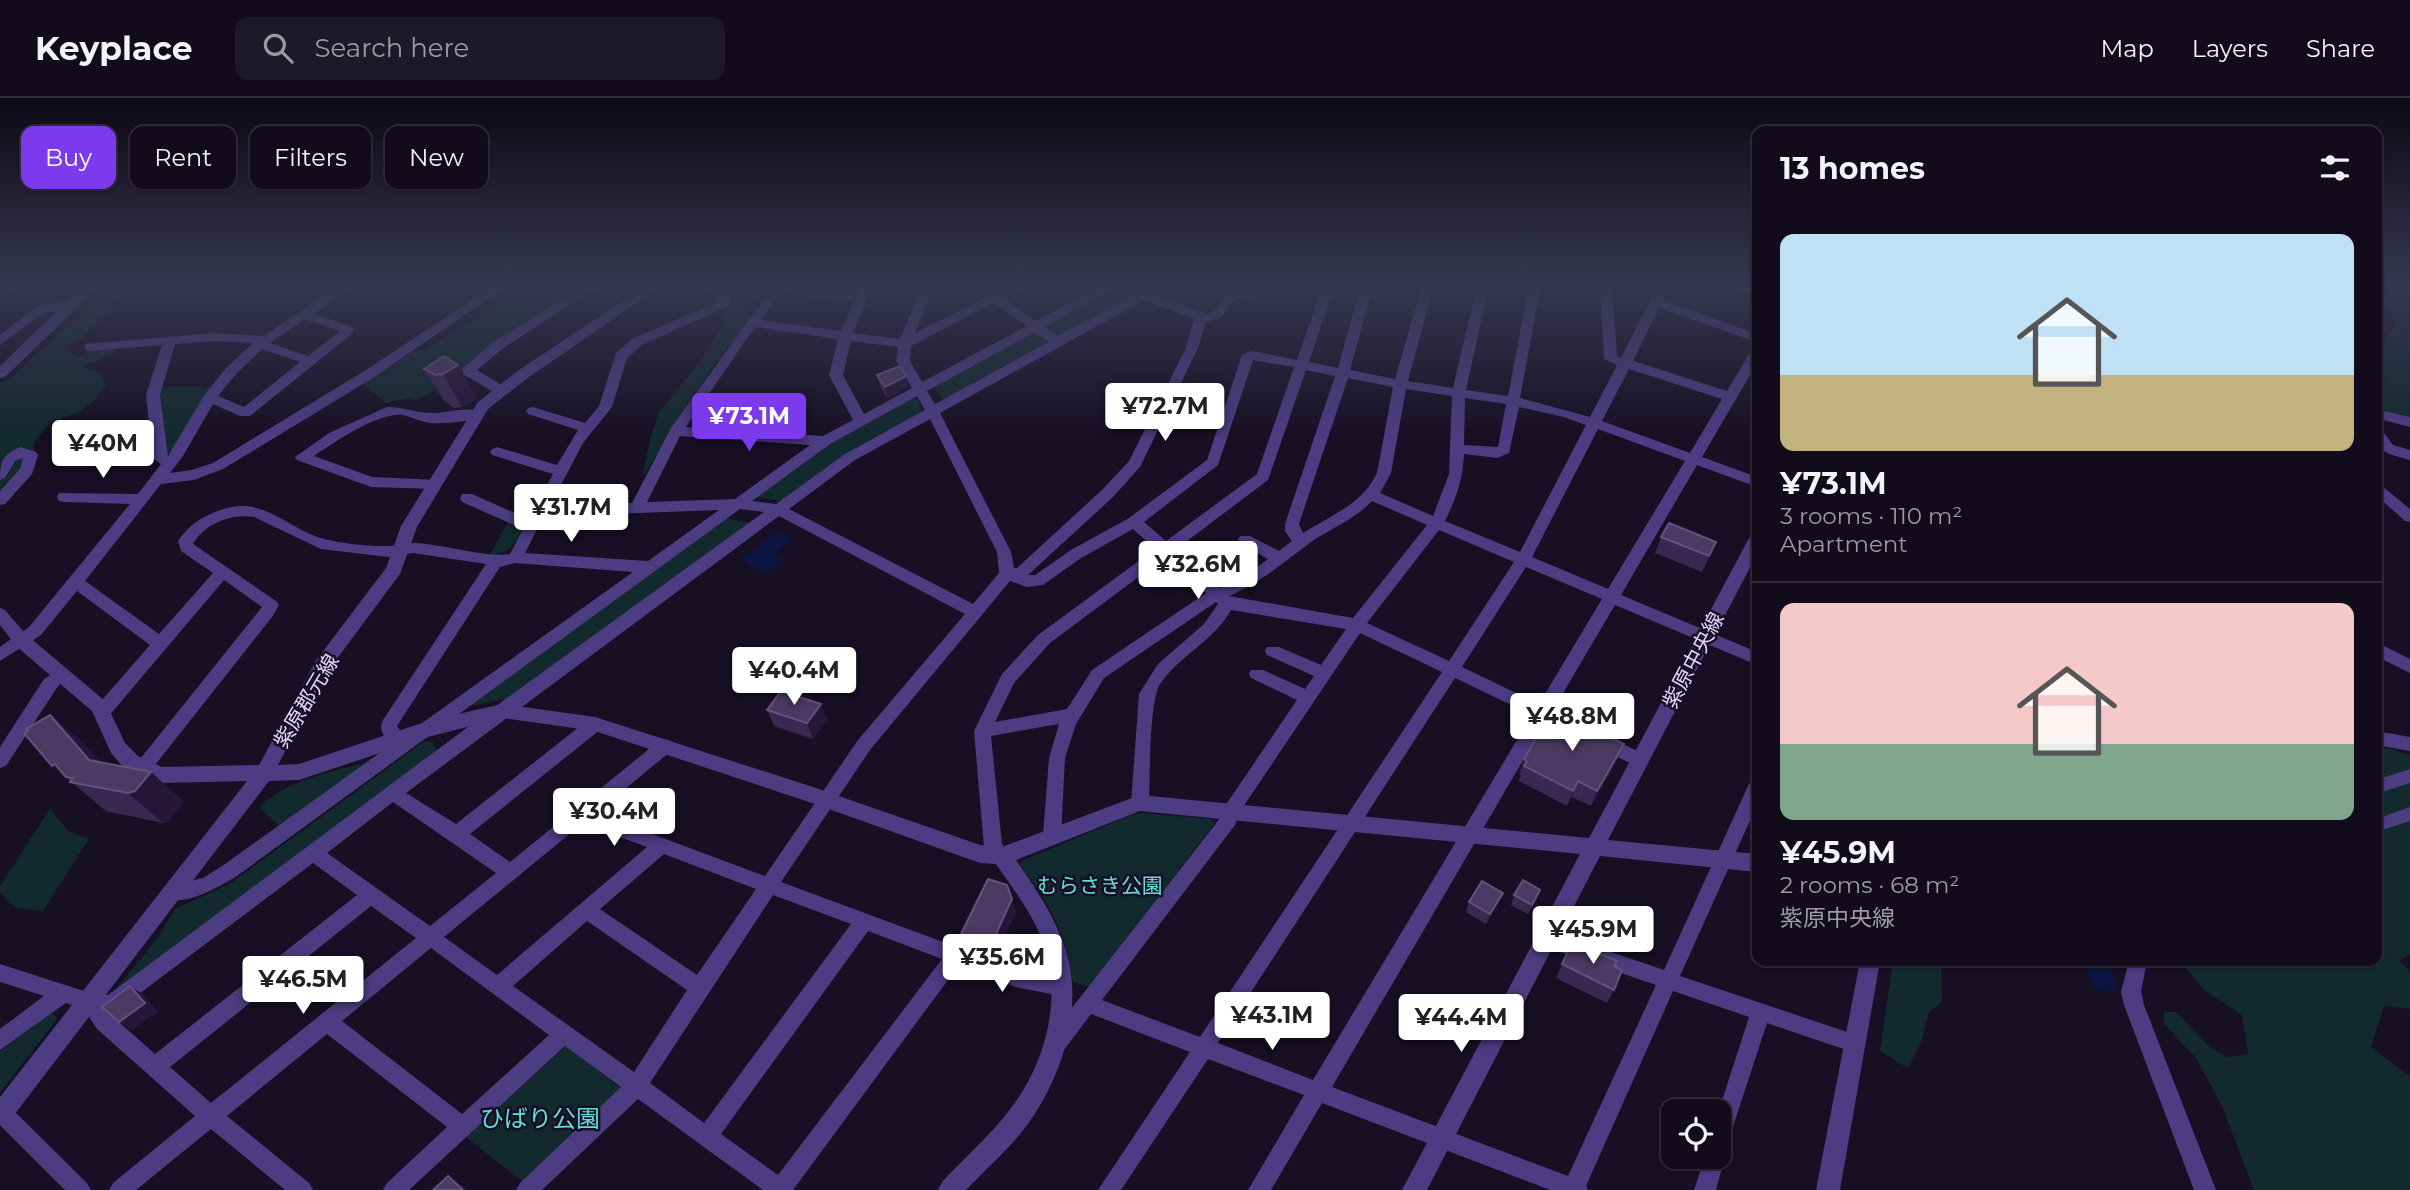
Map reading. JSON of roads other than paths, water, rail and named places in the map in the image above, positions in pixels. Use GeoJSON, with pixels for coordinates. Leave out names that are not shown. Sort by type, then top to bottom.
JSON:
{"type":"FeatureCollection","features":[{"type":"Feature","properties":{"kind":"street"},"geometry":{"type":"LineString","coordinates":[[0,374],[40,336]]}},
{"type":"Feature","properties":{"kind":"street"},"geometry":{"type":"LineString","coordinates":[[0,655],[35,631],[170,463],[209,397],[262,342],[272,336]]}},
{"type":"Feature","properties":{"kind":"street"},"geometry":{"type":"LineString","coordinates":[[209,397],[245,413],[342,336]]}},
{"type":"Feature","properties":{"kind":"street"},"geometry":{"type":"LineString","coordinates":[[157,480],[180,478],[218,466],[372,373],[427,336]]}},
{"type":"Feature","properties":{"kind":"street"},"geometry":{"type":"LineString","coordinates":[[500,390],[468,371],[514,336]]}},
{"type":"Feature","properties":{"kind":"street","name":"紫原郡元線"},"geometry":{"type":"LineString","coordinates":[[1,1114],[264,773],[321,667],[389,578],[409,526],[477,414],[500,390],[584,336]]}},
{"type":"Feature","properties":{"kind":"street"},"geometry":{"type":"LineString","coordinates":[[515,558],[560,471],[587,428],[605,407],[621,356],[649,336]]}},
{"type":"Feature","properties":{"kind":"street"},"geometry":{"type":"LineString","coordinates":[[637,508],[676,431],[743,336]]}},
{"type":"Feature","properties":{"kind":"street"},"geometry":{"type":"LineString","coordinates":[[838,336],[905,344],[919,336]]}},
{"type":"Feature","properties":{"kind":"street"},"geometry":{"type":"LineString","coordinates":[[536,1187],[636,1087],[825,799],[864,745],[1007,574],[1004,552],[932,410],[903,361],[908,336]]}},
{"type":"Feature","properties":{"kind":"street"},"geometry":{"type":"LineString","coordinates":[[173,893],[207,885],[231,870],[825,441],[1019,336]]}},
{"type":"Feature","properties":{"kind":"street"},"geometry":{"type":"LineString","coordinates":[[1049,336],[1058,342]]}},
{"type":"Feature","properties":{"kind":"street"},"geometry":{"type":"LineString","coordinates":[[0,973],[90,1002],[111,1005],[502,711],[850,457],[1069,336]]}},
{"type":"Feature","properties":{"kind":"street"},"geometry":{"type":"LineString","coordinates":[[1007,574],[1021,573],[1096,507],[1135,464],[1196,336]]}},
{"type":"Feature","properties":{"kind":"street"},"geometry":{"type":"LineString","coordinates":[[950,1190],[1025,1109],[1044,1075],[1054,1048],[1060,1016],[1058,959],[1048,930],[993,846],[982,731],[1008,679],[1034,649],[1263,477],[1312,336]]}},
{"type":"Feature","properties":{"kind":"street"},"geometry":{"type":"LineString","coordinates":[[1302,542],[1292,531],[1292,524],[1353,336]]}},
{"type":"Feature","properties":{"kind":"street"},"geometry":{"type":"LineString","coordinates":[[1223,599],[1302,542],[1354,510],[1371,495],[1384,473],[1400,384],[1414,336]]}},
{"type":"Feature","properties":{"kind":"street"},"geometry":{"type":"LineString","coordinates":[[1054,1048],[1227,822],[1231,811],[1357,625],[1436,524],[1452,487],[1457,449],[1459,392],[1472,336]]}},
{"type":"Feature","properties":{"kind":"street"},"geometry":{"type":"LineString","coordinates":[[1457,449],[1497,453],[1504,450],[1525,336]]}},
{"type":"Feature","properties":{"kind":"street"},"geometry":{"type":"LineString","coordinates":[[1609,336],[1611,359],[1730,397]]}},
{"type":"Feature","properties":{"kind":"street"},"geometry":{"type":"LineString","coordinates":[[1109,1190],[1523,560],[1638,336]]}},
{"type":"Feature","properties":{"kind":"street"},"geometry":{"type":"LineString","coordinates":[[90,347],[215,337],[262,342],[310,362]]}},
{"type":"Feature","properties":{"kind":"street"},"geometry":{"type":"LineString","coordinates":[[845,337],[836,376],[861,422]]}},
{"type":"Feature","properties":{"kind":"street"},"geometry":{"type":"LineString","coordinates":[[169,342],[153,395],[160,457],[170,463]]}},
{"type":"Feature","properties":{"kind":"street"},"geometry":{"type":"LineString","coordinates":[[1007,574],[1027,581],[1038,581],[1076,554],[1135,522],[1213,462],[1247,358],[1252,355],[1400,384],[1513,401],[1595,421],[1752,480]]}},
{"type":"Feature","properties":{"kind":"street"},"geometry":{"type":"LineString","coordinates":[[1259,1190],[1752,360]]}},
{"type":"Feature","properties":{"kind":"street"},"geometry":{"type":"LineString","coordinates":[[434,484],[371,482],[302,457],[334,436],[387,411],[404,411],[430,418],[477,414]]}},
{"type":"Feature","properties":{"kind":"street"},"geometry":{"type":"LineString","coordinates":[[533,411],[587,428]]}},
{"type":"Feature","properties":{"kind":"street"},"geometry":{"type":"LineString","coordinates":[[2382,415],[2410,422]]}},
{"type":"Feature","properties":{"kind":"street"},"geometry":{"type":"LineString","coordinates":[[676,431],[825,441]]}},
{"type":"Feature","properties":{"kind":"street"},"geometry":{"type":"LineString","coordinates":[[2382,440],[2388,448],[2410,455]]}},
{"type":"Feature","properties":{"kind":"street"},"geometry":{"type":"LineString","coordinates":[[0,475],[10,458],[21,452],[31,455],[27,471],[0,500]]}},
{"type":"Feature","properties":{"kind":"street"},"geometry":{"type":"LineString","coordinates":[[497,452],[560,471]]}},
{"type":"Feature","properties":{"kind":"street"},"geometry":{"type":"LineString","coordinates":[[2382,491],[2410,517]]}},
{"type":"Feature","properties":{"kind":"street"},"geometry":{"type":"LineString","coordinates":[[1371,495],[1752,657]]}},
{"type":"Feature","properties":{"kind":"street"},"geometry":{"type":"LineString","coordinates":[[64,497],[141,499]]}},
{"type":"Feature","properties":{"kind":"street"},"geometry":{"type":"LineString","coordinates":[[467,498],[530,526]]}},
{"type":"Feature","properties":{"kind":"street"},"geometry":{"type":"LineString","coordinates":[[544,505],[611,509],[738,504],[777,509],[976,613]]}},
{"type":"Feature","properties":{"kind":"street"},"geometry":{"type":"LineString","coordinates":[[142,769],[271,605],[186,547],[185,541],[204,523],[233,511],[257,512],[321,544],[387,552],[413,548],[484,557],[495,562],[515,558],[649,567]]}},
{"type":"Feature","properties":{"kind":"street"},"geometry":{"type":"LineString","coordinates":[[1135,522],[1223,599],[1223,612],[1196,643],[1153,679],[1147,694],[1140,803]]}},
{"type":"Feature","properties":{"kind":"street"},"geometry":{"type":"LineString","coordinates":[[1245,540],[1281,559]]}},
{"type":"Feature","properties":{"kind":"street","name":"紫原中央線"},"geometry":{"type":"LineString","coordinates":[[1414,1190],[1752,548]]}},
{"type":"Feature","properties":{"kind":"street"},"geometry":{"type":"LineString","coordinates":[[397,739],[391,734],[389,725],[495,562]]}},
{"type":"Feature","properties":{"kind":"street"},"geometry":{"type":"LineString","coordinates":[[102,712],[223,571]]}},
{"type":"Feature","properties":{"kind":"street"},"geometry":{"type":"LineString","coordinates":[[76,582],[161,643]]}},
{"type":"Feature","properties":{"kind":"street"},"geometry":{"type":"LineString","coordinates":[[1052,836],[1058,758],[1072,715],[1098,674],[1212,597],[1357,625],[1567,724]]}},
{"type":"Feature","properties":{"kind":"street"},"geometry":{"type":"LineString","coordinates":[[0,614],[22,640],[99,706],[118,748],[142,769],[161,775],[299,772],[428,729],[502,711],[595,724],[825,799],[980,854],[1002,856],[1140,803],[1752,863]]}},
{"type":"Feature","properties":{"kind":"street"},"geometry":{"type":"LineString","coordinates":[[1273,651],[1324,673]]}},
{"type":"Feature","properties":{"kind":"street"},"geometry":{"type":"LineString","coordinates":[[2382,651],[2410,667]]}},
{"type":"Feature","properties":{"kind":"street"},"geometry":{"type":"LineString","coordinates":[[1257,674],[1308,698]]}},
{"type":"Feature","properties":{"kind":"street"},"geometry":{"type":"LineString","coordinates":[[0,761],[50,684],[60,675]]}},
{"type":"Feature","properties":{"kind":"street"},"geometry":{"type":"LineString","coordinates":[[982,731],[1072,715]]}},
{"type":"Feature","properties":{"kind":"street"},"geometry":{"type":"LineString","coordinates":[[457,834],[595,724]]}},
{"type":"Feature","properties":{"kind":"street"},"geometry":{"type":"LineString","coordinates":[[1591,736],[1640,760]]}},
{"type":"Feature","properties":{"kind":"street"},"geometry":{"type":"LineString","coordinates":[[2382,739],[2410,744]]}},
{"type":"Feature","properties":{"kind":"street"},"geometry":{"type":"LineString","coordinates":[[120,1190],[665,746]]}},
{"type":"Feature","properties":{"kind":"street"},"geometry":{"type":"LineString","coordinates":[[2382,785],[2410,776]]}},
{"type":"Feature","properties":{"kind":"street"},"geometry":{"type":"LineString","coordinates":[[393,793],[511,873]]}},
{"type":"Feature","properties":{"kind":"street"},"geometry":{"type":"LineString","coordinates":[[1087,1003],[1575,1190],[1752,797]]}},
{"type":"Feature","properties":{"kind":"street"},"geometry":{"type":"LineString","coordinates":[[2382,824],[2410,814]]}},
{"type":"Feature","properties":{"kind":"street"},"geometry":{"type":"LineString","coordinates":[[581,815],[954,956],[1016,978],[1061,987]]}},
{"type":"Feature","properties":{"kind":"street"},"geometry":{"type":"LineString","coordinates":[[498,986],[661,846]]}},
{"type":"Feature","properties":{"kind":"street"},"geometry":{"type":"LineString","coordinates":[[313,853],[780,1190],[954,956]]}},
{"type":"Feature","properties":{"kind":"street"},"geometry":{"type":"LineString","coordinates":[[156,1066],[371,895]]}},
{"type":"Feature","properties":{"kind":"street"},"geometry":{"type":"LineString","coordinates":[[585,909],[699,988]]}},
{"type":"Feature","properties":{"kind":"street"},"geometry":{"type":"LineString","coordinates":[[707,1136],[864,921]]}},
{"type":"Feature","properties":{"kind":"street"},"geometry":{"type":"LineString","coordinates":[[1546,939],[1855,1044]]}},
{"type":"Feature","properties":{"kind":"street"},"geometry":{"type":"LineString","coordinates":[[1828,1190],[1869,966]]}},
{"type":"Feature","properties":{"kind":"street"},"geometry":{"type":"LineString","coordinates":[[2137,966],[2131,992],[2134,1005],[2205,1190]]}},
{"type":"Feature","properties":{"kind":"street"},"geometry":{"type":"LineString","coordinates":[[0,1041],[64,993]]}},
{"type":"Feature","properties":{"kind":"street"},"geometry":{"type":"LineString","coordinates":[[90,1002],[104,1022],[211,1116],[302,1190]]}},
{"type":"Feature","properties":{"kind":"street"},"geometry":{"type":"LineString","coordinates":[[1731,1105],[1761,1012]]}},
{"type":"Feature","properties":{"kind":"street"},"geometry":{"type":"LineString","coordinates":[[327,1022],[462,1126]]}},
{"type":"Feature","properties":{"kind":"street"},"geometry":{"type":"LineString","coordinates":[[394,1190],[565,1033]]}},
{"type":"Feature","properties":{"kind":"street"},"geometry":{"type":"LineString","coordinates":[[1,1114],[80,1190]]}},
{"type":"Feature","properties":{"kind":"street"},"geometry":{"type":"LineString","coordinates":[[1705,1190],[1711,1169]]}},
{"type":"Feature","properties":{"kind":"park label","name":"むらさき公園"},"geometry":{"type":"Point","coordinates":[1100,885]}},
{"type":"Feature","properties":{"kind":"park label","name":"ひばり公園"},"geometry":{"type":"Point","coordinates":[540,1118]}}]}
